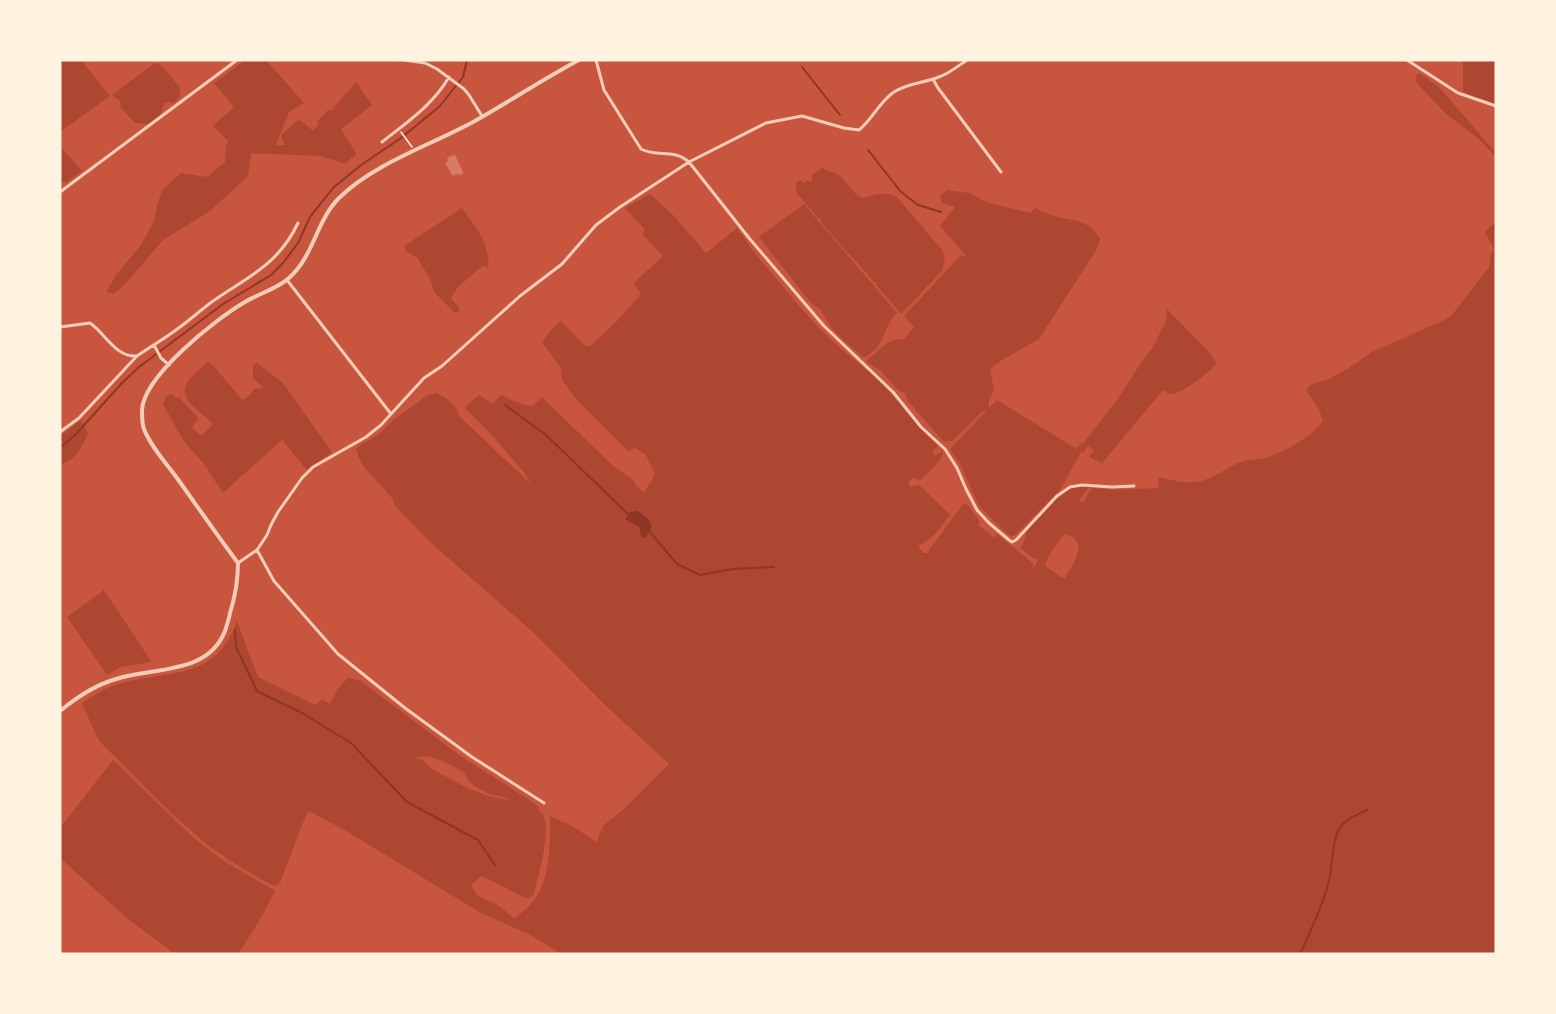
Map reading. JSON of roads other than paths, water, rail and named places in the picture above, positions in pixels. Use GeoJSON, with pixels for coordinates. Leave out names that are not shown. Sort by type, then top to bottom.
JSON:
{"type":"FeatureCollection","features":[{"type":"Feature","properties":{"kind":"street"},"geometry":{"type":"LineString","coordinates":[[60,192],[237,60]]}},
{"type":"Feature","properties":{"kind":"street"},"geometry":{"type":"LineString","coordinates":[[404,60],[425,63],[451,79],[464,89],[482,116]]}},
{"type":"Feature","properties":{"kind":"street"},"geometry":{"type":"LineString","coordinates":[[60,711],[103,683],[117,678],[189,664],[207,655],[218,644],[225,631],[238,574],[238,563],[144,430],[142,411],[151,385],[197,338],[231,311],[287,280],[305,260],[331,207],[355,184],[482,116],[579,60]]}},
{"type":"Feature","properties":{"kind":"street"},"geometry":{"type":"LineString","coordinates":[[597,60],[603,90],[641,149],[647,153],[677,154],[689,162],[749,238],[824,326],[887,386],[921,427],[945,449],[957,468],[977,510],[1008,540],[1012,542],[1016,540],[1057,496],[1070,487],[1082,484],[1112,488],[1134,486]]}},
{"type":"Feature","properties":{"kind":"street"},"geometry":{"type":"LineString","coordinates":[[238,563],[257,550],[278,512],[308,471],[366,437],[381,425],[424,378],[442,366],[520,296],[562,264],[596,225],[620,207],[689,162],[766,123],[801,117],[859,130],[887,97],[910,84],[948,73],[967,60]]}},
{"type":"Feature","properties":{"kind":"street"},"geometry":{"type":"LineString","coordinates":[[1407,60],[1458,93],[1496,106]]}},
{"type":"Feature","properties":{"kind":"street"},"geometry":{"type":"LineString","coordinates":[[382,142],[427,105],[451,79]]}},
{"type":"Feature","properties":{"kind":"street"},"geometry":{"type":"LineString","coordinates":[[933,79],[1000,172]]}},
{"type":"Feature","properties":{"kind":"street"},"geometry":{"type":"LineString","coordinates":[[60,432],[79,418],[137,356],[155,347],[212,302],[275,258],[290,239],[298,223]]}},
{"type":"Feature","properties":{"kind":"street"},"geometry":{"type":"LineString","coordinates":[[287,280],[391,414]]}},
{"type":"Feature","properties":{"kind":"street"},"geometry":{"type":"LineString","coordinates":[[60,327],[90,323],[121,351],[137,356]]}},
{"type":"Feature","properties":{"kind":"street"},"geometry":{"type":"LineString","coordinates":[[155,347],[161,358],[169,365]]}},
{"type":"Feature","properties":{"kind":"street"},"geometry":{"type":"LineString","coordinates":[[257,550],[274,581],[338,654],[453,743],[544,803]]}},
{"type":"Feature","properties":{"kind":"waterway"},"geometry":{"type":"LineString","coordinates":[[60,448],[139,367],[223,304],[271,275],[298,243],[310,217],[333,188],[440,106],[463,77],[467,60]]}},
{"type":"Feature","properties":{"kind":"waterway"},"geometry":{"type":"LineString","coordinates":[[802,67],[840,115]]}},
{"type":"Feature","properties":{"kind":"waterway"},"geometry":{"type":"LineString","coordinates":[[868,150],[901,192],[918,205],[941,212]]}},
{"type":"Feature","properties":{"kind":"waterway"},"geometry":{"type":"LineString","coordinates":[[505,405],[546,435],[629,515]]}},
{"type":"Feature","properties":{"kind":"waterway"},"geometry":{"type":"LineString","coordinates":[[650,532],[677,564],[700,575],[733,569],[774,567]]}},
{"type":"Feature","properties":{"kind":"waterway"},"geometry":{"type":"LineString","coordinates":[[235,630],[236,647],[257,691],[304,714],[351,743],[407,802],[478,840],[495,865]]}},
{"type":"Feature","properties":{"kind":"waterway"},"geometry":{"type":"LineString","coordinates":[[1300,954],[1326,891],[1338,831],[1347,821],[1367,810]]}}]}
